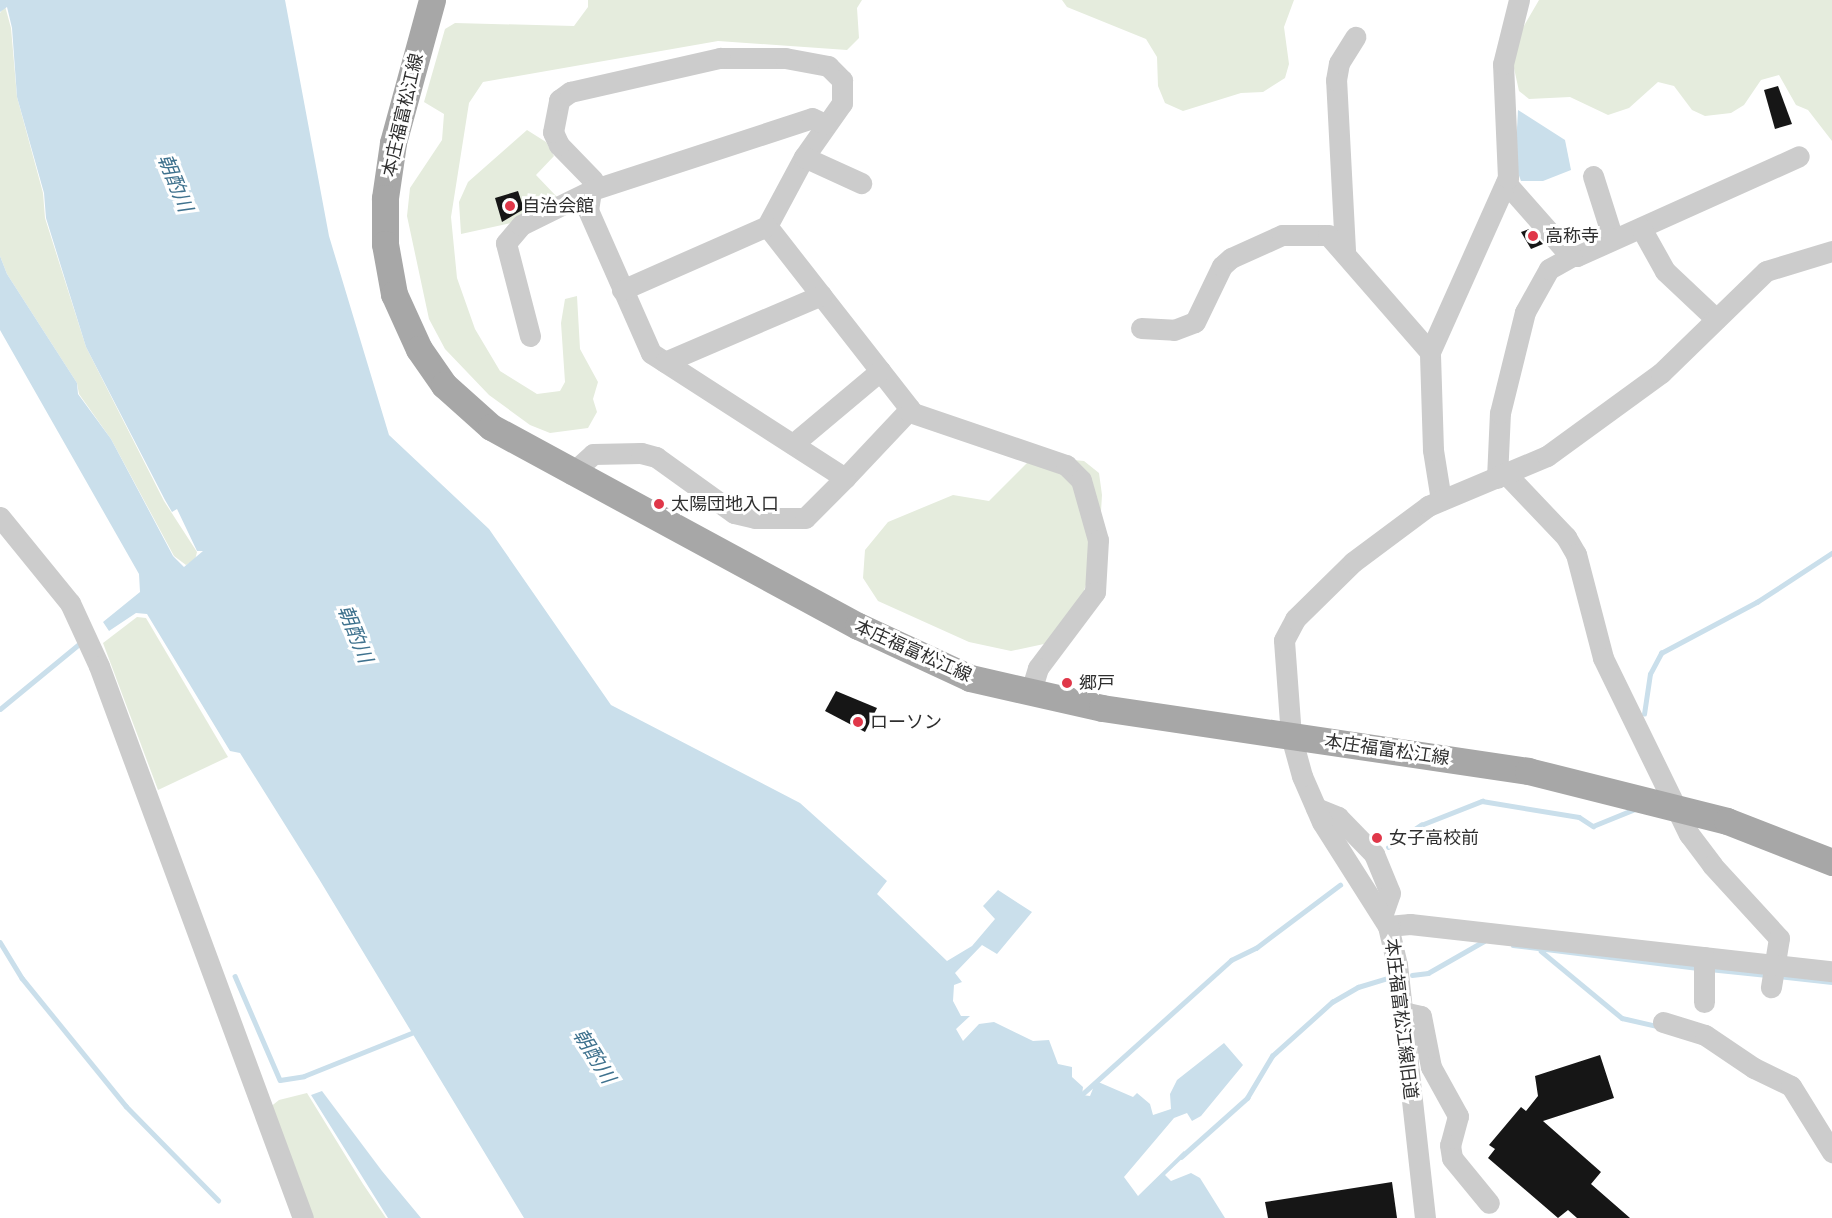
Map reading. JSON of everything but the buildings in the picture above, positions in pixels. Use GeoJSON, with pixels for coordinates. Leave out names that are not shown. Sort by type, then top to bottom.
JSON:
{"type":"FeatureCollection","features":[{"type":"Feature","properties":{"kind":"main road","name":"本庄福富松江線"},"geometry":{"type":"LineString","coordinates":[[432,0],[393,143],[385,198],[385,244],[394,294],[418,349],[459,401],[491,427],[571,474],[912,654],[969,678],[1030,694],[1528,771],[1673,805],[1832,862]]}},
{"type":"Feature","properties":{"kind":"street"},"geometry":{"type":"LineString","coordinates":[[1441,500],[1433,450],[1430,352],[1506,183],[1503,64],[1519,0]]}},
{"type":"Feature","properties":{"kind":"street"},"geometry":{"type":"LineString","coordinates":[[1345,250],[1336,80],[1340,63],[1355,37]]}},
{"type":"Feature","properties":{"kind":"street"},"geometry":{"type":"LineString","coordinates":[[622,290],[767,226],[804,157],[825,124],[842,103],[842,80],[828,66],[785,58],[720,58],[570,92],[559,100],[553,132],[559,146],[587,172],[592,190],[588,210],[643,340],[665,362],[845,478]]}},
{"type":"Feature","properties":{"kind":"street"},"geometry":{"type":"LineString","coordinates":[[530,336],[506,243],[521,225],[592,190],[812,118],[825,124]]}},
{"type":"Feature","properties":{"kind":"street"},"geometry":{"type":"LineString","coordinates":[[1772,976],[1779,938],[1712,866],[1673,805],[1603,658],[1576,554],[1566,537],[1502,476],[1500,413],[1525,312],[1549,269],[1572,256],[1641,228],[1799,156]]}},
{"type":"Feature","properties":{"kind":"street"},"geometry":{"type":"LineString","coordinates":[[804,157],[861,183]]}},
{"type":"Feature","properties":{"kind":"street"},"geometry":{"type":"LineString","coordinates":[[1593,176],[1613,239]]}},
{"type":"Feature","properties":{"kind":"street"},"geometry":{"type":"LineString","coordinates":[[1506,183],[1572,256]]}},
{"type":"Feature","properties":{"kind":"street"},"geometry":{"type":"LineString","coordinates":[[767,226],[910,412],[1066,465],[1081,480],[1098,540],[1095,592],[1038,668],[1030,694]]}},
{"type":"Feature","properties":{"kind":"street"},"geometry":{"type":"LineString","coordinates":[[1641,228],[1665,270],[1716,319]]}},
{"type":"Feature","properties":{"kind":"street"},"geometry":{"type":"LineString","coordinates":[[1140,328],[1174,330],[1195,322],[1222,266],[1282,235],[1328,235],[1345,250],[1430,352]]}},
{"type":"Feature","properties":{"kind":"street","name":"本庄福富松江線旧道"},"geometry":{"type":"LineString","coordinates":[[1425,1218],[1402,1012],[1386,919],[1316,808],[1291,736],[1284,640],[1295,619],[1353,562],[1441,500],[1547,456],[1661,373],[1766,271],[1832,251]]}},
{"type":"Feature","properties":{"kind":"street"},"geometry":{"type":"LineString","coordinates":[[665,362],[821,295]]}},
{"type":"Feature","properties":{"kind":"street"},"geometry":{"type":"LineString","coordinates":[[793,444],[880,371]]}},
{"type":"Feature","properties":{"kind":"street"},"geometry":{"type":"LineString","coordinates":[[571,474],[593,454],[641,453],[656,457],[734,513],[755,518],[805,518],[910,412]]}},
{"type":"Feature","properties":{"kind":"street"},"geometry":{"type":"LineString","coordinates":[[0,517],[70,603],[99,666],[303,1218]]}},
{"type":"Feature","properties":{"kind":"street"},"geometry":{"type":"LineString","coordinates":[[1386,919],[1704,964],[1772,976],[1832,972]]}},
{"type":"Feature","properties":{"kind":"street"},"geometry":{"type":"LineString","coordinates":[[1704,964],[1704,1002]]}},
{"type":"Feature","properties":{"kind":"street"},"geometry":{"type":"LineString","coordinates":[[1402,1012],[1420,1016],[1431,1067],[1458,1116],[1452,1158],[1489,1203]]}},
{"type":"Feature","properties":{"kind":"street"},"geometry":{"type":"LineString","coordinates":[[1663,1022],[1705,1035],[1754,1068],[1791,1086],[1832,1152]]}},
{"type":"Feature","properties":{"kind":"green space"},"geometry":{"type":"Polygon","coordinates":[[[588,0],[862,0],[857,8],[859,38],[847,50],[718,41],[483,82],[469,103],[451,217],[457,278],[475,329],[500,371],[537,394],[560,391],[565,382],[561,323],[565,299],[577,296],[580,349],[598,382],[593,399],[597,412],[588,428],[550,433],[530,425],[489,395],[445,349],[429,319],[407,216],[410,188],[442,140],[444,114],[424,102],[445,29],[455,23],[574,26],[588,7],[588,0]]]}},
{"type":"Feature","properties":{"kind":"green space"},"geometry":{"type":"Polygon","coordinates":[[[1062,0],[1294,0],[1284,27],[1289,64],[1285,78],[1263,92],[1241,93],[1183,111],[1165,103],[1158,86],[1157,57],[1146,39],[1067,7],[1062,0]]]}},
{"type":"Feature","properties":{"kind":"green space"},"geometry":{"type":"Polygon","coordinates":[[[1539,0],[1832,0],[1832,141],[1808,110],[1796,105],[1779,75],[1761,80],[1744,105],[1731,113],[1705,116],[1692,110],[1674,86],[1658,82],[1629,108],[1608,115],[1570,97],[1529,99],[1519,91],[1510,50],[1539,0]]]}},
{"type":"Feature","properties":{"kind":"green space"},"geometry":{"type":"Polygon","coordinates":[[[5,6],[11,28],[17,97],[43,193],[45,218],[86,347],[164,501],[197,552],[195,560],[186,565],[174,556],[111,439],[79,394],[77,383],[7,274],[0,256],[0,13],[5,6]]]}},
{"type":"Feature","properties":{"kind":"green space"},"geometry":{"type":"Polygon","coordinates":[[[527,130],[546,142],[554,156],[536,175],[557,197],[520,221],[461,234],[459,202],[468,182],[527,130]]]}},
{"type":"Feature","properties":{"kind":"green space"},"geometry":{"type":"Polygon","coordinates":[[[1034,456],[1084,461],[1099,473],[1102,495],[1099,545],[1078,609],[1044,644],[1011,651],[969,642],[878,601],[863,578],[865,550],[888,522],[953,495],[989,501],[1034,456]]]}},
{"type":"Feature","properties":{"kind":"green space"},"geometry":{"type":"Polygon","coordinates":[[[137,617],[146,618],[228,757],[158,790],[103,643],[137,617]]]}},
{"type":"Feature","properties":{"kind":"green space"},"geometry":{"type":"Polygon","coordinates":[[[307,1093],[386,1218],[308,1218],[269,1108],[279,1100],[307,1093]]]}},
{"type":"Feature","properties":{"kind":"water","name":"朝酌川"},"geometry":{"type":"Polygon","coordinates":[[[0,0],[285,0],[329,236],[389,435],[489,529],[611,705],[800,803],[887,881],[877,894],[947,961],[972,946],[995,919],[983,906],[998,890],[1032,912],[997,954],[982,945],[955,973],[962,982],[954,985],[953,1001],[961,1016],[970,1016],[956,1029],[963,1041],[979,1024],[994,1022],[1033,1041],[1049,1040],[1058,1064],[1072,1067],[1072,1077],[1083,1087],[1082,1095],[1090,1096],[1096,1081],[1133,1097],[1137,1093],[1150,1104],[1153,1115],[1171,1109],[1170,1094],[1177,1080],[1224,1043],[1243,1065],[1201,1116],[1192,1121],[1187,1113],[1174,1118],[1124,1177],[1138,1196],[1184,1151],[1186,1155],[1165,1175],[1171,1181],[1191,1173],[1200,1178],[1225,1218],[524,1218],[319,879],[240,753],[230,751],[147,614],[136,613],[109,631],[103,622],[140,592],[139,574],[0,330],[0,256],[7,274],[77,383],[78,394],[111,439],[173,556],[184,567],[203,551],[197,551],[177,509],[172,512],[165,500],[86,347],[46,218],[44,193],[17,97],[12,28],[7,7],[0,12],[0,0]]]}},
{"type":"Feature","properties":{"kind":"water"},"geometry":{"type":"Polygon","coordinates":[[[1518,110],[1565,140],[1571,170],[1543,181],[1521,181],[1515,165],[1518,110]]]}},
{"type":"Feature","properties":{"kind":"water"},"geometry":{"type":"Polygon","coordinates":[[[322,1091],[382,1171],[421,1218],[388,1218],[311,1095],[322,1091]]]}},
{"type":"Feature","properties":{"kind":"waterway"},"geometry":{"type":"LineString","coordinates":[[1644,714],[1650,674],[1661,653],[1757,602],[1832,553]]}},
{"type":"Feature","properties":{"kind":"waterway"},"geometry":{"type":"LineString","coordinates":[[0,709],[78,645]]}},
{"type":"Feature","properties":{"kind":"waterway"},"geometry":{"type":"LineString","coordinates":[[1388,847],[1421,825],[1482,801],[1579,817],[1593,826],[1635,809]]}},
{"type":"Feature","properties":{"kind":"waterway"},"geometry":{"type":"LineString","coordinates":[[1078,1098],[1231,960],[1256,948],[1340,885]]}},
{"type":"Feature","properties":{"kind":"waterway"},"geometry":{"type":"LineString","coordinates":[[1412,975],[1428,973],[1484,941]]}},
{"type":"Feature","properties":{"kind":"waterway"},"geometry":{"type":"LineString","coordinates":[[0,942],[22,978],[126,1106],[218,1200]]}},
{"type":"Feature","properties":{"kind":"waterway"},"geometry":{"type":"LineString","coordinates":[[1513,945],[1698,968]]}},
{"type":"Feature","properties":{"kind":"waterway"},"geometry":{"type":"LineString","coordinates":[[1541,951],[1622,1018],[1658,1026]]}},
{"type":"Feature","properties":{"kind":"waterway"},"geometry":{"type":"LineString","coordinates":[[1709,969],[1767,975]]}},
{"type":"Feature","properties":{"kind":"waterway"},"geometry":{"type":"LineString","coordinates":[[235,976],[280,1080],[304,1076],[419,1030]]}},
{"type":"Feature","properties":{"kind":"waterway"},"geometry":{"type":"LineString","coordinates":[[1778,976],[1832,982]]}},
{"type":"Feature","properties":{"kind":"waterway"},"geometry":{"type":"LineString","coordinates":[[1181,1157],[1247,1098],[1272,1056],[1332,1002],[1358,987],[1388,978]]}},
{"type":"Feature","properties":{"kind":"place","name":"自治会館"},"geometry":{"type":"Point","coordinates":[510,206]}},
{"type":"Feature","properties":{"kind":"place","name":"高称寺"},"geometry":{"type":"Point","coordinates":[1533,236]}},
{"type":"Feature","properties":{"kind":"place","name":"太陽団地入口"},"geometry":{"type":"Point","coordinates":[659,504]}},
{"type":"Feature","properties":{"kind":"place","name":"郷戸"},"geometry":{"type":"Point","coordinates":[1067,683]}},
{"type":"Feature","properties":{"kind":"place","name":"ローソン"},"geometry":{"type":"Point","coordinates":[858,722]}},
{"type":"Feature","properties":{"kind":"place","name":"女子高校前"},"geometry":{"type":"Point","coordinates":[1377,838]}}]}
